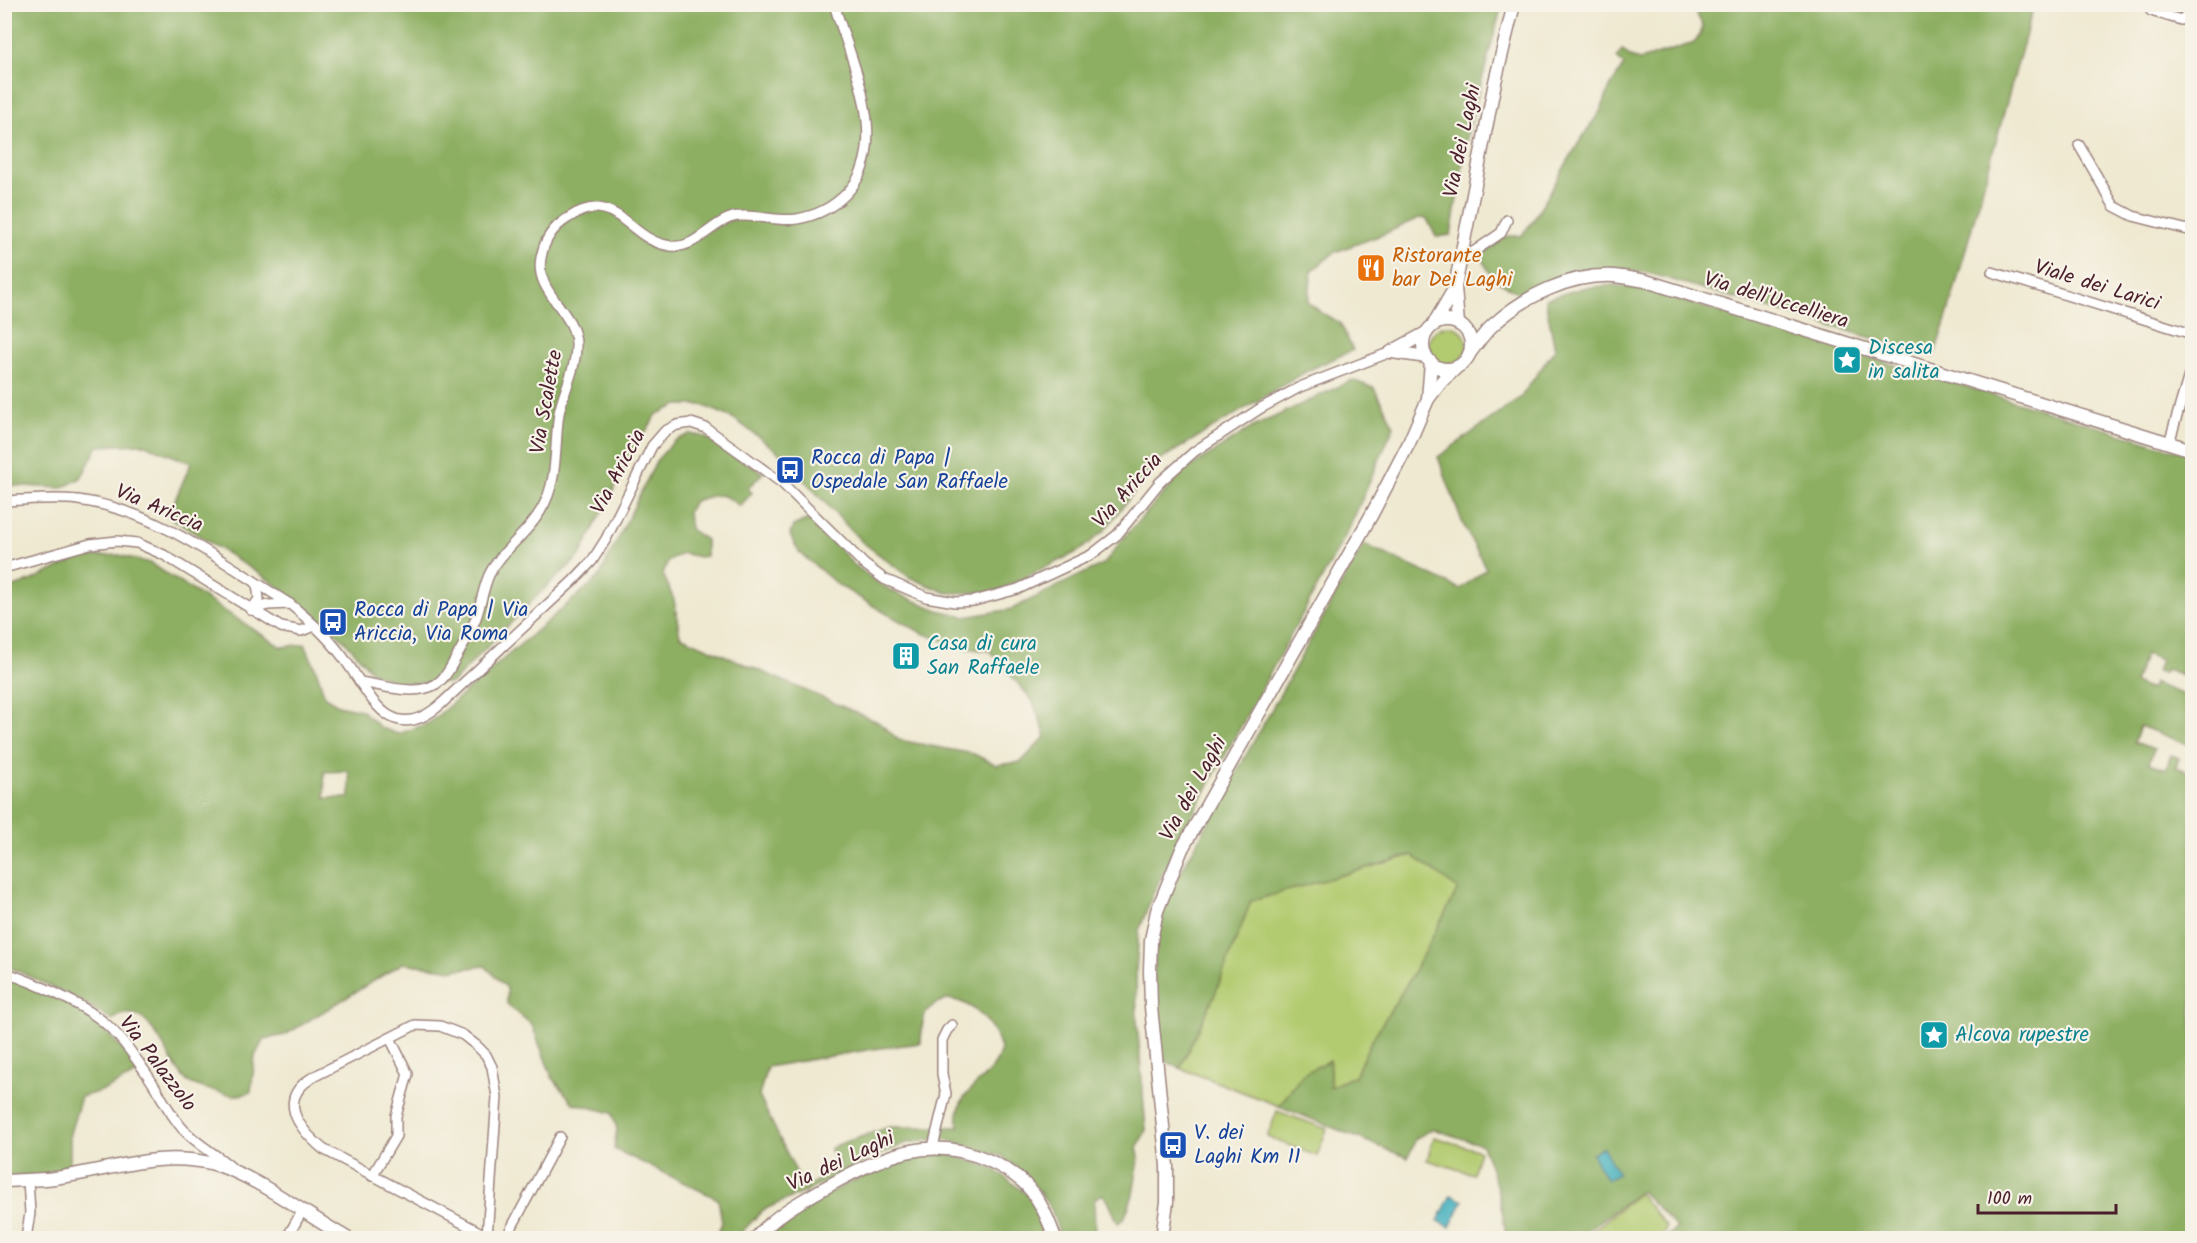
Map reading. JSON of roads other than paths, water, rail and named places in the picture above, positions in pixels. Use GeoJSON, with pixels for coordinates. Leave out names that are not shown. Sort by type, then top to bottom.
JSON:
{"type":"FeatureCollection","features":[{"type":"Feature","properties":{"kind":"main road","name":"Via dei Laghi"},"geometry":{"type":"LineString","coordinates":[[1430,329],[1444,310],[1455,287],[1495,82],[1514,4]]}},
{"type":"Feature","properties":{"kind":"main road","name":"Via dell'Uccelliera"},"geometry":{"type":"LineString","coordinates":[[1469,354],[1491,326],[1525,300],[1542,291],[1581,280],[1612,276],[1646,281],[2193,450]]}},
{"type":"Feature","properties":{"kind":"main road","name":"Via dei Laghi"},"geometry":{"type":"LineString","coordinates":[[1455,287],[1461,326]]}},
{"type":"Feature","properties":{"kind":"main road"},"geometry":{"type":"LineString","coordinates":[[1461,326],[1471,340],[1469,354],[1459,366],[1441,368],[1429,360],[1423,347],[1430,329],[1446,321],[1461,326],[1491,326]]}},
{"type":"Feature","properties":{"kind":"main road","name":"Via Ariccia"},"geometry":{"type":"LineString","coordinates":[[1391,352],[1430,329]]}},
{"type":"Feature","properties":{"kind":"main road","name":"Via Ariccia"},"geometry":{"type":"LineString","coordinates":[[1391,352],[1429,360]]}},
{"type":"Feature","properties":{"kind":"main road","name":"Via dei Laghi"},"geometry":{"type":"LineString","coordinates":[[1428,399],[1429,360]]}},
{"type":"Feature","properties":{"kind":"main road","name":"Via dei Laghi"},"geometry":{"type":"LineString","coordinates":[[1162,1239],[1167,1208],[1167,1166],[1151,1006],[1150,964],[1151,940],[1157,911],[1182,849],[1372,514],[1414,435],[1428,399],[1442,381],[1459,366]]}},
{"type":"Feature","properties":{"kind":"main road","name":"Via dei Laghi"},"geometry":{"type":"LineString","coordinates":[[756,1239],[785,1211],[836,1182],[895,1156],[933,1147],[970,1152],[992,1161],[1020,1178],[1041,1202],[1055,1239]]}},
{"type":"Feature","properties":{"kind":"main road"},"geometry":{"type":"LineString","coordinates":[[4,1181],[55,1178],[163,1159],[209,1163],[240,1176],[347,1239]]}},
{"type":"Feature","properties":{"kind":"street","name":"Via Scalette"},"geometry":{"type":"LineString","coordinates":[[360,682],[414,690],[433,686],[443,678],[470,632],[491,571],[534,521],[547,500],[553,478],[560,411],[571,376],[576,349],[570,322],[540,275],[542,252],[546,239],[554,228],[578,211],[597,207],[614,213],[653,241],[668,246],[680,246],[733,217],[787,220],[813,215],[836,203],[854,185],[866,159],[867,129],[860,82],[834,4]]}},
{"type":"Feature","properties":{"kind":"street"},"geometry":{"type":"LineString","coordinates":[[2150,4],[2151,11],[2181,20],[2193,10]]}},
{"type":"Feature","properties":{"kind":"street"},"geometry":{"type":"LineString","coordinates":[[2079,145],[2114,206],[2133,216],[2193,231]]}},
{"type":"Feature","properties":{"kind":"street"},"geometry":{"type":"LineString","coordinates":[[1460,261],[1501,233],[1507,220]]}},
{"type":"Feature","properties":{"kind":"street","name":"Viale dei Larici"},"geometry":{"type":"LineString","coordinates":[[1992,272],[2193,334]]}},
{"type":"Feature","properties":{"kind":"street","name":"Via Ariccia"},"geometry":{"type":"LineString","coordinates":[[4,501],[71,500],[95,503],[120,510],[185,539],[290,604],[340,652],[378,708],[392,717],[414,719],[435,709],[527,625],[592,561],[606,539],[651,448],[662,433],[676,424],[691,423],[706,428],[759,464],[788,488],[854,554],[884,579],[906,590],[933,598],[955,602],[974,602],[1011,592],[1086,558],[1117,535],[1160,482],[1195,451],[1261,408],[1300,387],[1391,352]]}},
{"type":"Feature","properties":{"kind":"street"},"geometry":{"type":"LineString","coordinates":[[2169,443],[2193,364]]}},
{"type":"Feature","properties":{"kind":"street"},"geometry":{"type":"LineString","coordinates":[[4,568],[90,544],[117,541],[137,543],[159,552],[251,610],[289,630],[305,630],[315,626]]}},
{"type":"Feature","properties":{"kind":"street"},"geometry":{"type":"LineString","coordinates":[[251,610],[259,599],[257,584]]}},
{"type":"Feature","properties":{"kind":"street"},"geometry":{"type":"LineString","coordinates":[[251,610],[268,605],[290,604]]}},
{"type":"Feature","properties":{"kind":"street","name":"Via Palazzolo"},"geometry":{"type":"LineString","coordinates":[[4,972],[93,1014],[105,1023],[141,1065],[180,1126],[240,1176]]}},
{"type":"Feature","properties":{"kind":"street"},"geometry":{"type":"LineString","coordinates":[[415,1025],[440,1026],[463,1035],[486,1055],[492,1067],[497,1097],[489,1237],[337,1158],[319,1146],[299,1126],[294,1116],[293,1106],[297,1092],[310,1078],[390,1038],[415,1025]]}},
{"type":"Feature","properties":{"kind":"street"},"geometry":{"type":"LineString","coordinates":[[933,1147],[946,1094],[942,1074],[942,1040],[952,1025]]}},
{"type":"Feature","properties":{"kind":"street"},"geometry":{"type":"LineString","coordinates":[[372,1176],[396,1136],[396,1116],[408,1074],[390,1038]]}},
{"type":"Feature","properties":{"kind":"street"},"geometry":{"type":"LineString","coordinates":[[506,1239],[560,1137]]}},
{"type":"Feature","properties":{"kind":"street"},"geometry":{"type":"LineString","coordinates":[[26,1239],[30,1213],[27,1180]]}},
{"type":"Feature","properties":{"kind":"street"},"geometry":{"type":"LineString","coordinates":[[287,1239],[302,1212]]}},
{"type":"Feature","properties":{"kind":"water"},"geometry":{"type":"Polygon","coordinates":[[[1603,1147],[1618,1174],[1607,1180],[1592,1154],[1603,1147]]]}},
{"type":"Feature","properties":{"kind":"water"},"geometry":{"type":"Polygon","coordinates":[[[1451,1195],[1463,1201],[1450,1227],[1438,1221],[1451,1195]]]}},
{"type":"Feature","properties":{"kind":"place","name":"Ristorante bar Dei Laghi"},"geometry":{"type":"Point","coordinates":[1371,268]}},
{"type":"Feature","properties":{"kind":"place","name":"Discesa in salita"},"geometry":{"type":"Point","coordinates":[1847,360]}},
{"type":"Feature","properties":{"kind":"place","name":"Rocca di Papa | Ospedale San Raffaele"},"geometry":{"type":"Point","coordinates":[790,470]}},
{"type":"Feature","properties":{"kind":"place","name":"Rocca di Papa | Via Ariccia, Via Roma"},"geometry":{"type":"Point","coordinates":[333,622]}},
{"type":"Feature","properties":{"kind":"place","name":"Casa di cura San Raffaele"},"geometry":{"type":"Point","coordinates":[906,656]}},
{"type":"Feature","properties":{"kind":"place","name":"Alcova rupestre"},"geometry":{"type":"Point","coordinates":[1934,1035]}},
{"type":"Feature","properties":{"kind":"place","name":"V. dei Laghi Km 11"},"geometry":{"type":"Point","coordinates":[1173,1145]}}]}
